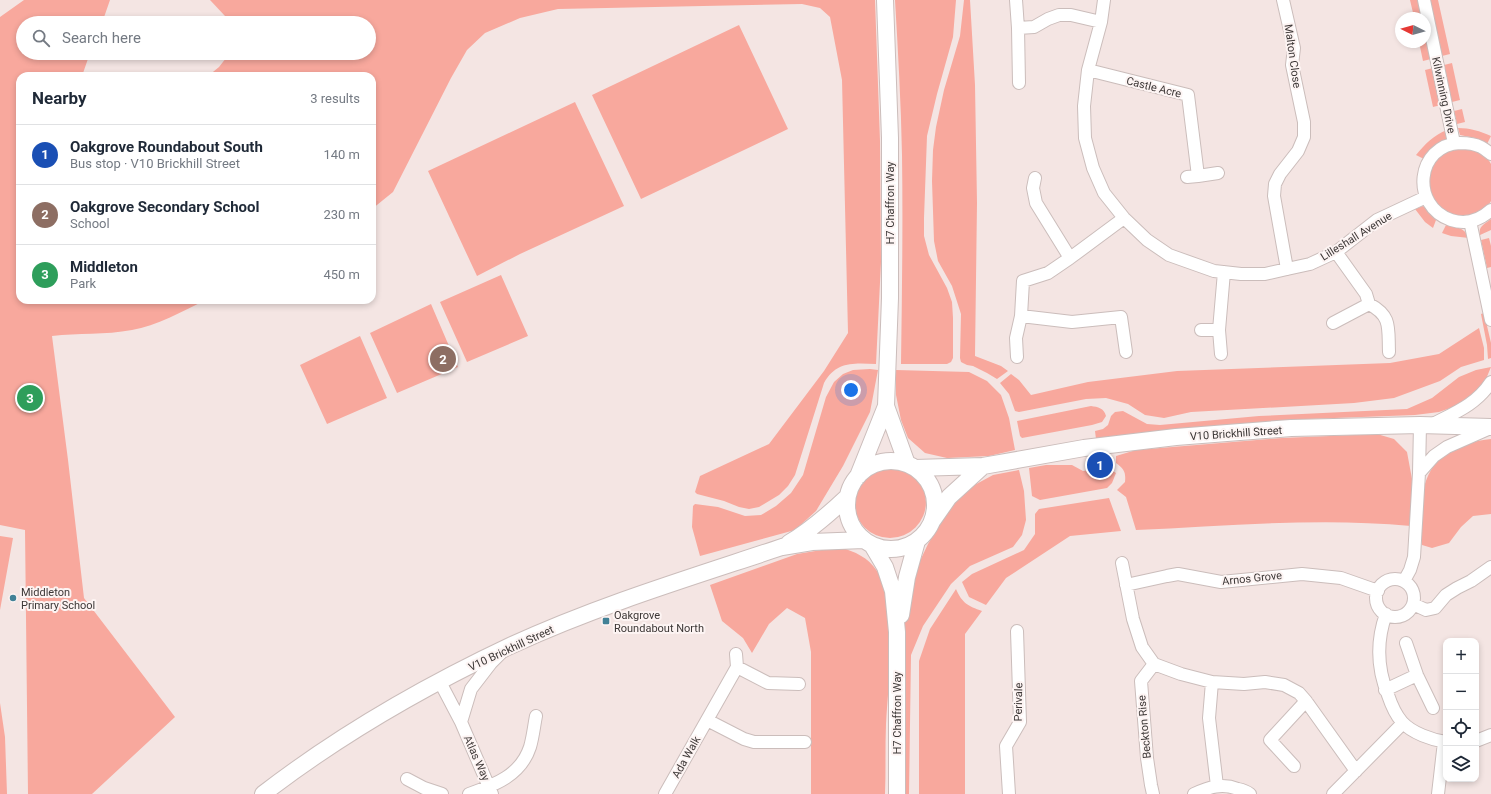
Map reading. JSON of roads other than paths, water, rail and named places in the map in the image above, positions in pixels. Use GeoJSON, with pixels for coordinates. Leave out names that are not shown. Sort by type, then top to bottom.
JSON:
{"type":"FeatureCollection","features":[{"type":"Feature","properties":{"kind":"street","name":"H7 Chaffron Way"},"geometry":{"type":"LineString","coordinates":[[858,476],[886,406],[890,298],[890,138],[885,0]]}},
{"type":"Feature","properties":{"kind":"street"},"geometry":{"type":"LineString","coordinates":[[1016,0],[1019,83]]}},
{"type":"Feature","properties":{"kind":"street","name":"Lilleshall Avenue"},"geometry":{"type":"LineString","coordinates":[[1104,0],[1101,22],[1088,70],[1084,106],[1085,138],[1093,168],[1104,193],[1124,218],[1147,240],[1168,254],[1214,271],[1265,274],[1287,270],[1310,264],[1336,252],[1378,220],[1426,197]]}},
{"type":"Feature","properties":{"kind":"street","name":"Malton Close"},"geometry":{"type":"LineString","coordinates":[[1283,0],[1294,48],[1292,65],[1304,122],[1304,137],[1298,151],[1280,174],[1276,184],[1274,196],[1287,270]]}},
{"type":"Feature","properties":{"kind":"street","name":"Kilwinning Drive"},"geometry":{"type":"LineString","coordinates":[[1424,0],[1454,143]]}},
{"type":"Feature","properties":{"kind":"street"},"geometry":{"type":"LineString","coordinates":[[1018,28],[1034,27],[1059,15],[1071,15],[1101,22]]}},
{"type":"Feature","properties":{"kind":"street","name":"Castle Acre"},"geometry":{"type":"LineString","coordinates":[[1088,70],[1188,95],[1192,176],[1218,173]]}},
{"type":"Feature","properties":{"kind":"street","name":"Kilwinning Drive"},"geometry":{"type":"LineString","coordinates":[[1426,197],[1423,183],[1425,170],[1431,158],[1442,148],[1454,143],[1468,143],[1481,147],[1491,154]]}},
{"type":"Feature","properties":{"kind":"street"},"geometry":{"type":"LineString","coordinates":[[1035,178],[1033,188],[1036,203],[1070,258]]}},
{"type":"Feature","properties":{"kind":"street"},"geometry":{"type":"LineString","coordinates":[[1426,197],[1433,209],[1444,217],[1457,222],[1481,218],[1491,210]]}},
{"type":"Feature","properties":{"kind":"street"},"geometry":{"type":"LineString","coordinates":[[1017,357],[1016,338],[1021,316],[1024,280],[1048,273],[1124,218]]}},
{"type":"Feature","properties":{"kind":"street"},"geometry":{"type":"LineString","coordinates":[[1470,221],[1491,320]]}},
{"type":"Feature","properties":{"kind":"street"},"geometry":{"type":"LineString","coordinates":[[1336,252],[1366,294],[1369,304],[1378,308],[1388,321],[1389,352]]}},
{"type":"Feature","properties":{"kind":"street"},"geometry":{"type":"LineString","coordinates":[[1221,354],[1220,330],[1224,272]]}},
{"type":"Feature","properties":{"kind":"street"},"geometry":{"type":"LineString","coordinates":[[1333,323],[1369,304]]}},
{"type":"Feature","properties":{"kind":"street"},"geometry":{"type":"LineString","coordinates":[[1021,316],[1072,322],[1121,317],[1126,352]]}},
{"type":"Feature","properties":{"kind":"street"},"geometry":{"type":"LineString","coordinates":[[1201,330],[1220,330]]}},
{"type":"Feature","properties":{"kind":"street"},"geometry":{"type":"LineString","coordinates":[[1404,581],[1410,570],[1414,557],[1419,473],[1425,425],[1470,405],[1479,398],[1491,382]]}},
{"type":"Feature","properties":{"kind":"street","name":"H7 Chaffron Way"},"geometry":{"type":"LineString","coordinates":[[886,406],[911,466]]}},
{"type":"Feature","properties":{"kind":"street","name":"V10 Brickhill Street"},"geometry":{"type":"LineString","coordinates":[[911,466],[983,466],[1044,454],[1176,437],[1291,428],[1425,425],[1491,427]]}},
{"type":"Feature","properties":{"kind":"street"},"geometry":{"type":"LineString","coordinates":[[1419,473],[1434,456],[1447,447],[1491,427]]}},
{"type":"Feature","properties":{"kind":"street"},"geometry":{"type":"LineString","coordinates":[[931,524],[934,511],[934,499],[930,487],[924,476],[911,466],[894,461],[881,462],[868,467],[852,484],[848,497],[847,509],[850,521],[856,532],[868,543],[883,548],[895,549],[906,546],[917,540],[925,533],[931,524],[949,497],[983,466]]}},
{"type":"Feature","properties":{"kind":"street","name":"V10 Brickhill Street"},"geometry":{"type":"LineString","coordinates":[[782,547],[827,517],[848,497]]}},
{"type":"Feature","properties":{"kind":"street","name":"H7 Chaffron Way"},"geometry":{"type":"LineString","coordinates":[[897,632],[907,577],[917,540]]}},
{"type":"Feature","properties":{"kind":"street","name":"V10 Brickhill Street"},"geometry":{"type":"LineString","coordinates":[[263,794],[293,771],[380,715],[507,648],[611,605],[782,547],[812,542],[868,543]]}},
{"type":"Feature","properties":{"kind":"street","name":"H7 Chaffron Way"},"geometry":{"type":"LineString","coordinates":[[868,543],[885,567],[893,591],[897,632],[897,794]]}},
{"type":"Feature","properties":{"kind":"street"},"geometry":{"type":"LineString","coordinates":[[1122,563],[1133,619],[1142,647],[1154,664],[1181,674],[1212,682],[1244,684],[1265,682],[1284,685],[1299,693],[1306,701],[1356,771]]}},
{"type":"Feature","properties":{"kind":"street"},"geometry":{"type":"LineString","coordinates":[[1413,604],[1426,610],[1435,608],[1446,596],[1457,588],[1472,581],[1491,567]]}},
{"type":"Feature","properties":{"kind":"street","name":"Arnos Grove"},"geometry":{"type":"LineString","coordinates":[[1126,585],[1178,574],[1221,582],[1302,574],[1341,578],[1378,591]]}},
{"type":"Feature","properties":{"kind":"street"},"geometry":{"type":"LineString","coordinates":[[1392,579],[1404,581],[1409,585],[1412,591],[1414,597],[1413,604],[1407,613],[1402,616],[1396,617],[1386,614],[1382,611],[1377,602],[1378,591],[1381,586],[1392,579]]}},
{"type":"Feature","properties":{"kind":"street"},"geometry":{"type":"LineString","coordinates":[[1386,614],[1380,632],[1378,653],[1380,673],[1393,708],[1403,723],[1418,734],[1443,741]]}},
{"type":"Feature","properties":{"kind":"street","name":"Perivale"},"geometry":{"type":"LineString","coordinates":[[1009,794],[1006,746],[1020,722],[1017,630]]}},
{"type":"Feature","properties":{"kind":"street"},"geometry":{"type":"LineString","coordinates":[[1406,643],[1417,675],[1433,708]]}},
{"type":"Feature","properties":{"kind":"street","name":"Atlas Way"},"geometry":{"type":"LineString","coordinates":[[461,722],[471,690],[491,663],[507,648]]}},
{"type":"Feature","properties":{"kind":"street"},"geometry":{"type":"LineString","coordinates":[[736,654],[737,667],[768,683],[799,684]]}},
{"type":"Feature","properties":{"kind":"street","name":"Beckton Rise"},"geometry":{"type":"LineString","coordinates":[[1154,664],[1141,681],[1147,758],[1151,785],[1154,794]]}},
{"type":"Feature","properties":{"kind":"street","name":"Ada Walk"},"geometry":{"type":"LineString","coordinates":[[665,794],[737,667]]}},
{"type":"Feature","properties":{"kind":"street"},"geometry":{"type":"LineString","coordinates":[[1386,690],[1417,675]]}},
{"type":"Feature","properties":{"kind":"street","name":"Atlas Way"},"geometry":{"type":"LineString","coordinates":[[440,682],[461,722],[491,791]]}},
{"type":"Feature","properties":{"kind":"street"},"geometry":{"type":"LineString","coordinates":[[1212,682],[1209,718],[1217,786]]}},
{"type":"Feature","properties":{"kind":"street"},"geometry":{"type":"LineString","coordinates":[[1294,766],[1270,740],[1306,701]]}},
{"type":"Feature","properties":{"kind":"street"},"geometry":{"type":"LineString","coordinates":[[469,794],[491,791],[521,764],[530,747],[536,716]]}},
{"type":"Feature","properties":{"kind":"street"},"geometry":{"type":"LineString","coordinates":[[707,720],[744,739],[754,742],[805,742]]}},
{"type":"Feature","properties":{"kind":"street"},"geometry":{"type":"LineString","coordinates":[[1333,794],[1403,723]]}},
{"type":"Feature","properties":{"kind":"street"},"geometry":{"type":"LineString","coordinates":[[1479,740],[1491,735]]}},
{"type":"Feature","properties":{"kind":"street"},"geometry":{"type":"LineString","coordinates":[[1438,794],[1444,746]]}},
{"type":"Feature","properties":{"kind":"street"},"geometry":{"type":"LineString","coordinates":[[407,779],[424,788],[442,794]]}},
{"type":"Feature","properties":{"kind":"street"},"geometry":{"type":"LineString","coordinates":[[1194,794],[1206,788],[1217,786],[1230,786],[1250,794]]}},
{"type":"Feature","properties":{"kind":"place","name":"Oakgrove Secondary School"},"geometry":{"type":"Point","coordinates":[443,359]}},
{"type":"Feature","properties":{"kind":"place","name":"Middleton"},"geometry":{"type":"Point","coordinates":[30,398]}},
{"type":"Feature","properties":{"kind":"place","name":"Oakgrove Roundabout South"},"geometry":{"type":"Point","coordinates":[1100,465]}},
{"type":"Feature","properties":{"kind":"place","name":"Middleton Primary School"},"geometry":{"type":"Point","coordinates":[13,598]}},
{"type":"Feature","properties":{"kind":"place","name":"Oakgrove Roundabout North"},"geometry":{"type":"Point","coordinates":[606,621]}}]}
